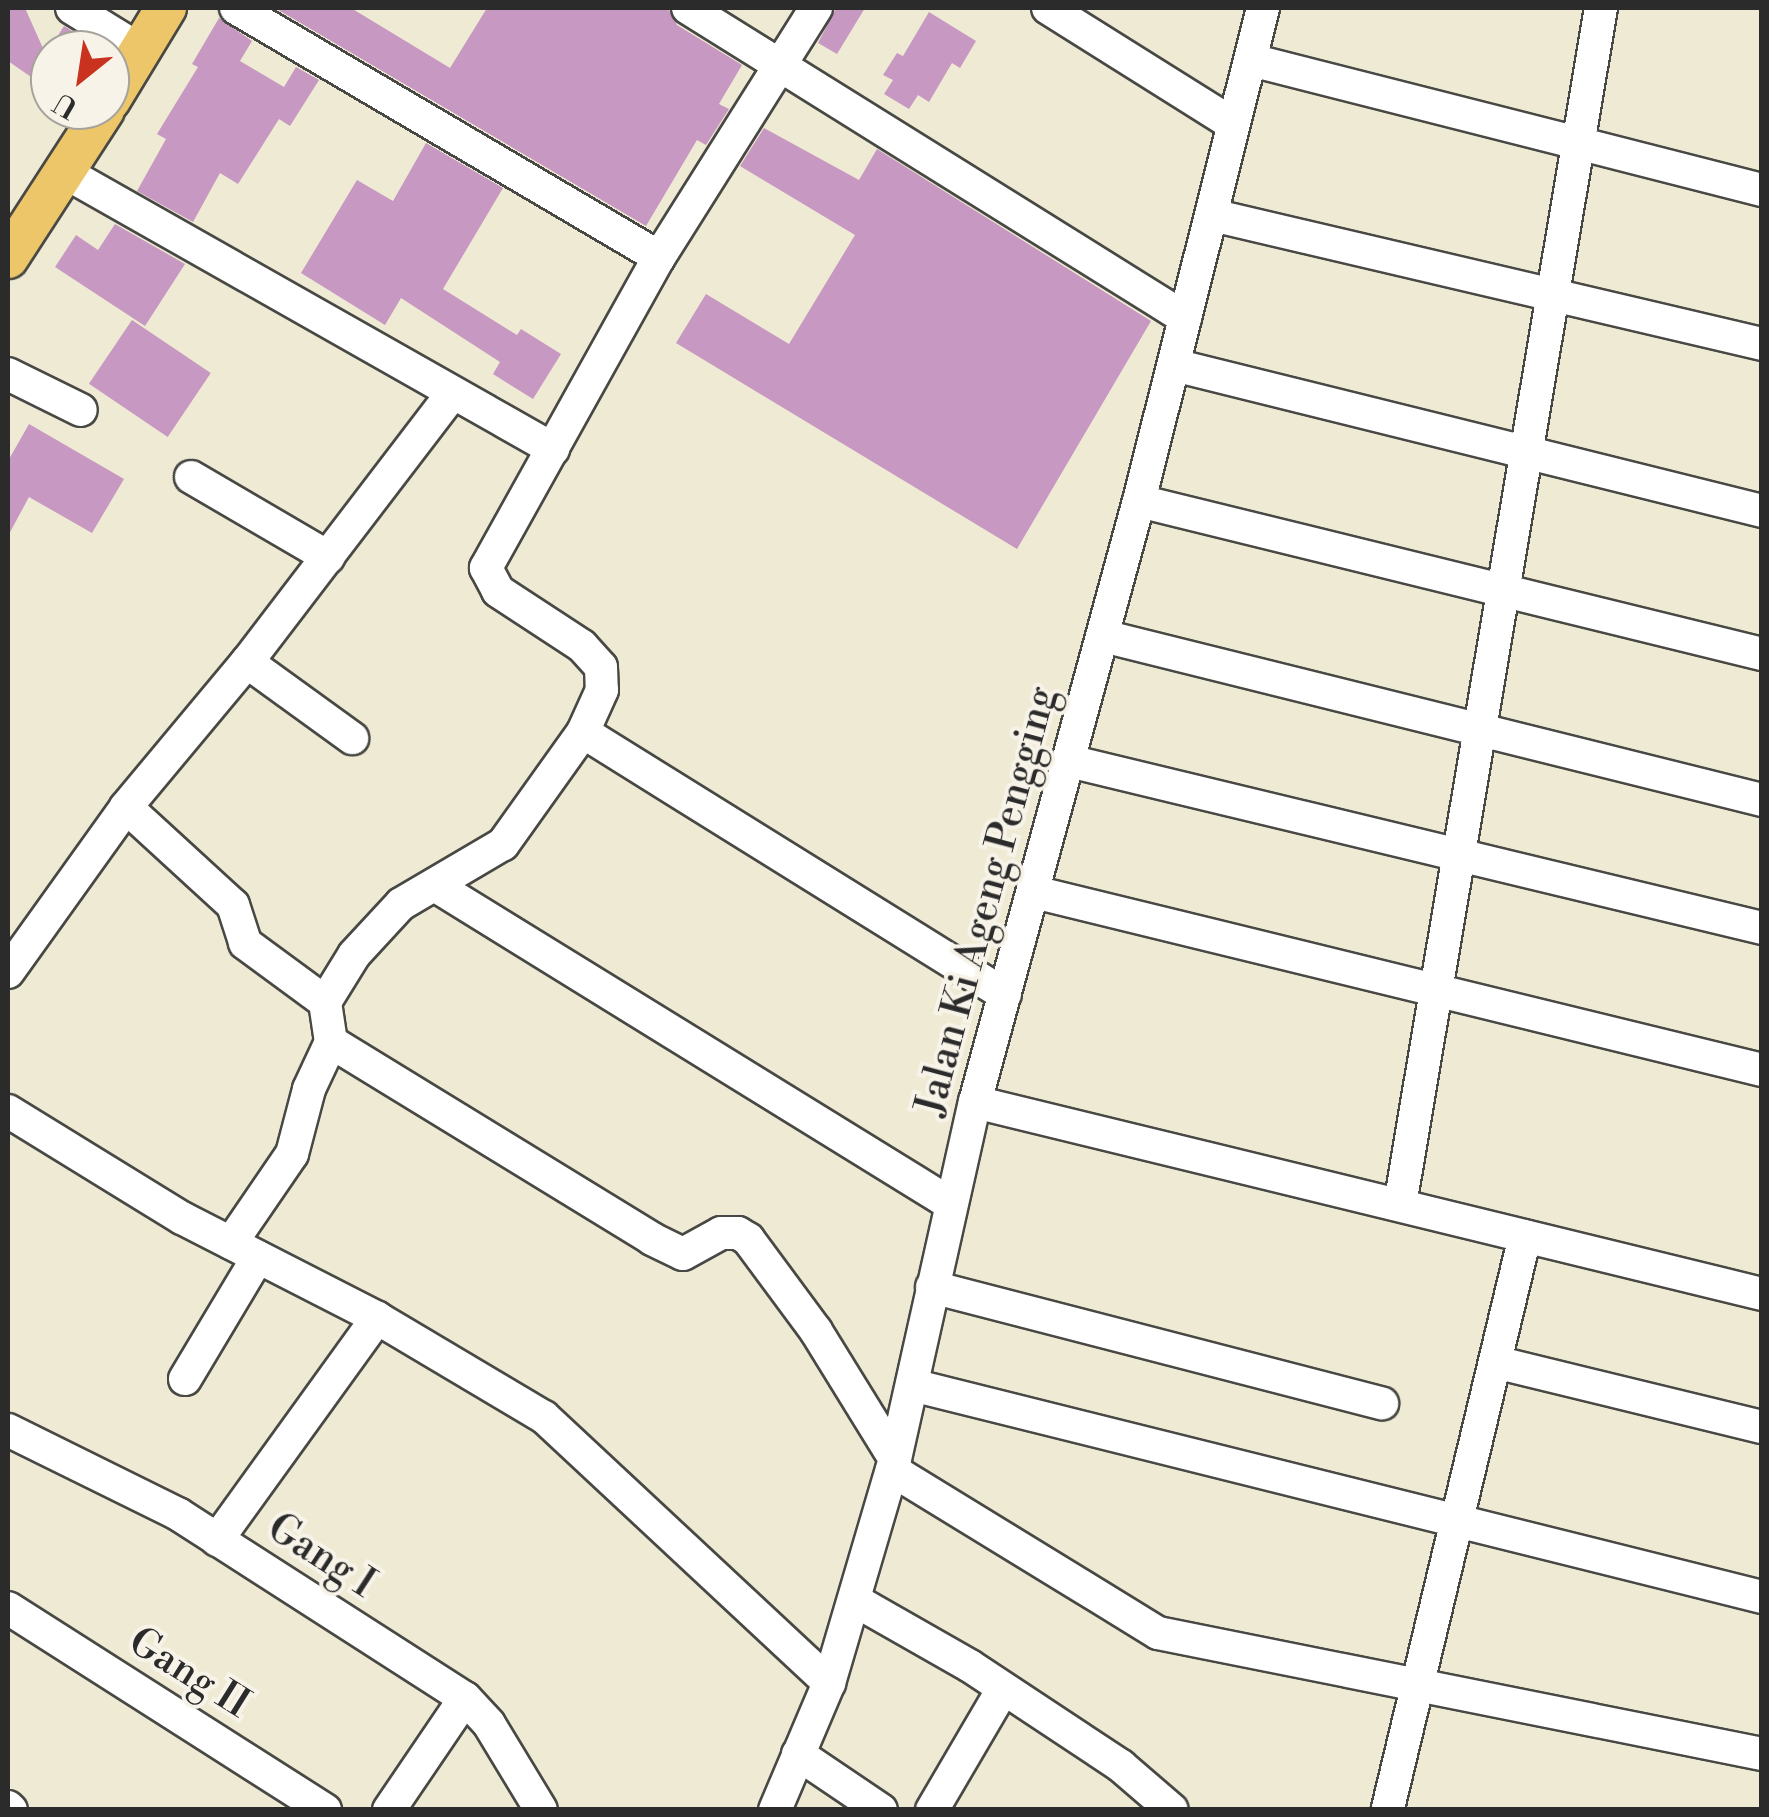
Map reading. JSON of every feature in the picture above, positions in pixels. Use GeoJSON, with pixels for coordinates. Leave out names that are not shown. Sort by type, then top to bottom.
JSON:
{"type":"FeatureCollection","features":[{"type":"Feature","properties":{"kind":"main road"},"geometry":{"type":"LineString","coordinates":[[130,64],[166,8]]}},
{"type":"Feature","properties":{"kind":"main road"},"geometry":{"type":"LineString","coordinates":[[8,258],[92,130]]}},
{"type":"Feature","properties":{"kind":"street"},"geometry":{"type":"LineString","coordinates":[[72,8],[138,49]]}},
{"type":"Feature","properties":{"kind":"street"},"geometry":{"type":"LineString","coordinates":[[236,8],[659,257]]}},
{"type":"Feature","properties":{"kind":"street"},"geometry":{"type":"LineString","coordinates":[[688,8],[1185,318]]}},
{"type":"Feature","properties":{"kind":"street"},"geometry":{"type":"LineString","coordinates":[[186,1379],[292,1154],[310,1089],[331,1042],[325,1002],[377,928],[402,904],[503,844],[582,732],[602,690],[600,667],[582,646],[498,591],[486,568],[659,257],[816,8]]}},
{"type":"Feature","properties":{"kind":"street"},"geometry":{"type":"LineString","coordinates":[[1048,8],[1234,124]]}},
{"type":"Feature","properties":{"kind":"street","name":"Jalan Ki Ageng Pengging"},"geometry":{"type":"LineString","coordinates":[[775,1810],[829,1683],[894,1465],[975,1102],[1140,501],[1263,8]]}},
{"type":"Feature","properties":{"kind":"street"},"geometry":{"type":"LineString","coordinates":[[1400,1205],[1602,8]]}},
{"type":"Feature","properties":{"kind":"street"},"geometry":{"type":"LineString","coordinates":[[1250,60],[1762,190]]}},
{"type":"Feature","properties":{"kind":"street"},"geometry":{"type":"LineString","coordinates":[[66,173],[553,448]]}},
{"type":"Feature","properties":{"kind":"street"},"geometry":{"type":"LineString","coordinates":[[1212,215],[1762,344]]}},
{"type":"Feature","properties":{"kind":"street"},"geometry":{"type":"LineString","coordinates":[[1174,366],[1762,511]]}},
{"type":"Feature","properties":{"kind":"street"},"geometry":{"type":"LineString","coordinates":[[8,374],[81,410]]}},
{"type":"Feature","properties":{"kind":"street"},"geometry":{"type":"LineString","coordinates":[[8,972],[126,807],[247,662],[452,394]]}},
{"type":"Feature","properties":{"kind":"street"},"geometry":{"type":"LineString","coordinates":[[192,477],[328,557]]}},
{"type":"Feature","properties":{"kind":"street"},"geometry":{"type":"LineString","coordinates":[[1140,501],[1503,594],[1762,654]]}},
{"type":"Feature","properties":{"kind":"street"},"geometry":{"type":"LineString","coordinates":[[1102,636],[1762,800]]}},
{"type":"Feature","properties":{"kind":"street"},"geometry":{"type":"LineString","coordinates":[[247,662],[352,738]]}},
{"type":"Feature","properties":{"kind":"street"},"geometry":{"type":"LineString","coordinates":[[582,732],[1004,995]]}},
{"type":"Feature","properties":{"kind":"street"},"geometry":{"type":"LineString","coordinates":[[1069,761],[1280,815],[1762,928]]}},
{"type":"Feature","properties":{"kind":"street"},"geometry":{"type":"LineString","coordinates":[[126,807],[232,905],[245,943],[325,1002]]}},
{"type":"Feature","properties":{"kind":"street"},"geometry":{"type":"LineString","coordinates":[[436,886],[951,1204]]}},
{"type":"Feature","properties":{"kind":"street"},"geometry":{"type":"LineString","coordinates":[[1034,892],[1762,1070]]}},
{"type":"Feature","properties":{"kind":"street"},"geometry":{"type":"LineString","coordinates":[[331,1042],[673,1250],[693,1252],[730,1231],[748,1239],[816,1331],[894,1465],[1158,1633],[1762,1754]]}},
{"type":"Feature","properties":{"kind":"street"},"geometry":{"type":"LineString","coordinates":[[975,1102],[1762,1294]]}},
{"type":"Feature","properties":{"kind":"street"},"geometry":{"type":"LineString","coordinates":[[8,1111],[182,1218],[377,1318],[544,1417],[829,1683]]}},
{"type":"Feature","properties":{"kind":"street"},"geometry":{"type":"LineString","coordinates":[[1391,1809],[1525,1236]]}},
{"type":"Feature","properties":{"kind":"street"},"geometry":{"type":"LineString","coordinates":[[932,1287],[1382,1403]]}},
{"type":"Feature","properties":{"kind":"street"},"geometry":{"type":"LineString","coordinates":[[217,1540],[377,1318]]}},
{"type":"Feature","properties":{"kind":"street"},"geometry":{"type":"LineString","coordinates":[[1495,1362],[1762,1427]]}},
{"type":"Feature","properties":{"kind":"street"},"geometry":{"type":"LineString","coordinates":[[912,1384],[1762,1597]]}},
{"type":"Feature","properties":{"kind":"street","name":"Gang I"},"geometry":{"type":"LineString","coordinates":[[8,1430],[104,1474],[217,1540],[465,1698],[489,1724],[540,1810]]}},
{"type":"Feature","properties":{"kind":"street"},"geometry":{"type":"LineString","coordinates":[[856,1602],[1004,1689],[1120,1766],[1172,1810]]}},
{"type":"Feature","properties":{"kind":"street","name":"Gang II"},"geometry":{"type":"LineString","coordinates":[[8,1608],[326,1810]]}},
{"type":"Feature","properties":{"kind":"street"},"geometry":{"type":"LineString","coordinates":[[932,1810],[1004,1689]]}},
{"type":"Feature","properties":{"kind":"street"},"geometry":{"type":"LineString","coordinates":[[389,1810],[465,1698]]}},
{"type":"Feature","properties":{"kind":"street"},"geometry":{"type":"LineString","coordinates":[[798,1754],[881,1810]]}},
{"type":"Feature","properties":{"kind":"building"},"geometry":{"type":"Polygon","coordinates":[[[8,8],[25,8],[35,30],[30,30],[30,76],[8,61],[8,8]]]}},
{"type":"Feature","properties":{"kind":"building"},"geometry":{"type":"Polygon","coordinates":[[[275,8],[351,8],[450,68],[487,8],[668,8],[677,25],[742,65],[719,104],[729,109],[706,145],[697,140],[646,226],[275,8]]]}},
{"type":"Feature","properties":{"kind":"building"},"geometry":{"type":"Polygon","coordinates":[[[836,8],[865,8],[837,54],[818,43],[836,8]]]}},
{"type":"Feature","properties":{"kind":"building"},"geometry":{"type":"Polygon","coordinates":[[[929,12],[976,41],[960,68],[952,63],[929,102],[918,95],[909,109],[884,94],[893,80],[883,75],[897,53],[903,56],[929,12]]]}},
{"type":"Feature","properties":{"kind":"building"},"geometry":{"type":"Polygon","coordinates":[[[219,18],[252,41],[240,61],[284,87],[296,67],[319,80],[290,126],[279,119],[238,184],[220,173],[193,222],[137,191],[166,139],[157,134],[198,67],[192,64],[219,18]]]}},
{"type":"Feature","properties":{"kind":"building"},"geometry":{"type":"Polygon","coordinates":[[[764,128],[859,180],[877,149],[1151,321],[1017,549],[676,343],[706,294],[789,344],[855,235],[740,166],[764,128]]]}},
{"type":"Feature","properties":{"kind":"building"},"geometry":{"type":"Polygon","coordinates":[[[426,143],[503,188],[443,289],[517,335],[521,329],[561,354],[533,399],[493,374],[500,362],[401,298],[385,325],[301,273],[357,180],[393,201],[426,143]]]}},
{"type":"Feature","properties":{"kind":"building"},"geometry":{"type":"Polygon","coordinates":[[[115,224],[185,264],[145,326],[55,267],[76,235],[98,250],[115,224]]]}},
{"type":"Feature","properties":{"kind":"building"},"geometry":{"type":"Polygon","coordinates":[[[132,320],[211,373],[168,437],[89,384],[132,320]]]}},
{"type":"Feature","properties":{"kind":"building"},"geometry":{"type":"Polygon","coordinates":[[[29,424],[124,479],[92,533],[29,497],[8,536],[8,461],[29,424]]]}}]}
